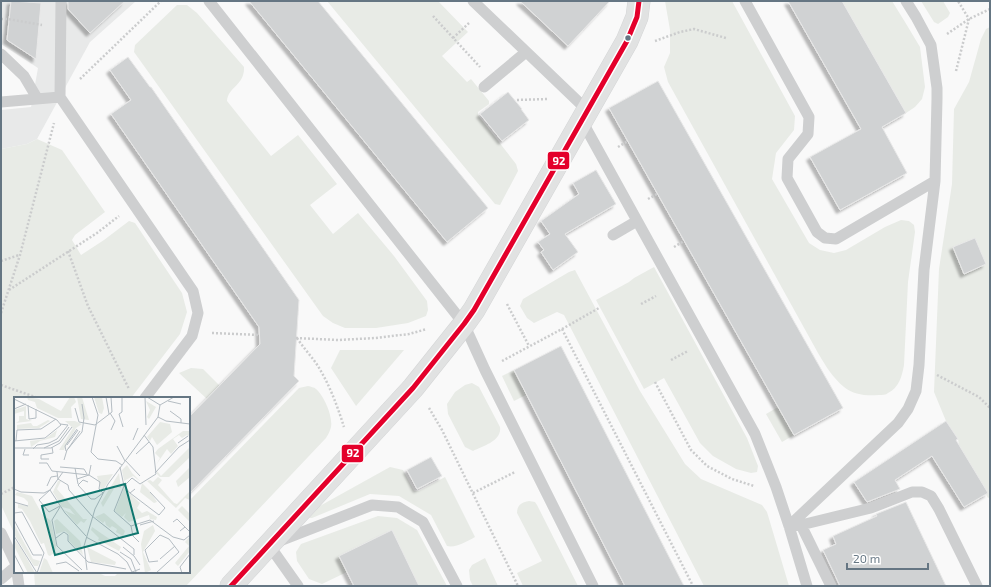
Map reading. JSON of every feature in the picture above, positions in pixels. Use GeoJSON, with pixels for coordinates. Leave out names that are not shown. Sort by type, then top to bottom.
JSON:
{"type":"FeatureCollection","features":[{"type":"Feature","properties":{"kind":"street"},"geometry":{"type":"LineString","coordinates":[[231,586],[413,388],[474,310],[627,42],[637,17],[639,1]]}},
{"type":"Feature","properties":{"kind":"lane"},"geometry":{"type":"LineString","coordinates":[[61,1],[60,97],[193,291],[198,313],[192,336],[146,397]]}},
{"type":"Feature","properties":{"kind":"lane"},"geometry":{"type":"LineString","coordinates":[[209,1],[464,324],[485,370],[593,586]]}},
{"type":"Feature","properties":{"kind":"lane"},"geometry":{"type":"LineString","coordinates":[[473,1],[526,52],[585,116],[637,221],[755,434],[776,487],[807,586]]}},
{"type":"Feature","properties":{"kind":"lane"},"geometry":{"type":"LineString","coordinates":[[745,1],[809,117],[808,134],[788,159],[787,178],[817,232],[825,238],[836,239],[935,181]]}},
{"type":"Feature","properties":{"kind":"lane"},"geometry":{"type":"LineString","coordinates":[[789,526],[898,423],[908,409],[916,392],[919,365],[924,270],[935,181],[937,88],[931,45],[906,1]]}},
{"type":"Feature","properties":{"kind":"lane"},"geometry":{"type":"LineString","coordinates":[[488,84],[526,52]]}},
{"type":"Feature","properties":{"kind":"lane"},"geometry":{"type":"LineString","coordinates":[[1,54],[24,76],[37,98]]}},
{"type":"Feature","properties":{"kind":"lane"},"geometry":{"type":"LineString","coordinates":[[1,102],[60,97]]}},
{"type":"Feature","properties":{"kind":"lane"},"geometry":{"type":"LineString","coordinates":[[613,235],[637,221]]}},
{"type":"Feature","properties":{"kind":"lane"},"geometry":{"type":"LineString","coordinates":[[789,526],[872,508],[912,492],[922,492],[930,496],[940,509],[976,586]]}},
{"type":"Feature","properties":{"kind":"lane"},"geometry":{"type":"LineString","coordinates":[[298,586],[269,545],[372,505],[398,507],[423,522],[457,586]]}},
{"type":"Feature","properties":{"kind":"lane"},"geometry":{"type":"LineString","coordinates":[[801,524],[831,586]]}},
{"type":"Feature","properties":{"kind":"lane"},"geometry":{"type":"LineString","coordinates":[[1,533],[14,560]]}},
{"type":"Feature","properties":{"kind":"lane"},"geometry":{"type":"LineString","coordinates":[[1,579],[14,568]]}},
{"type":"Feature","properties":{"kind":"lane"},"geometry":{"type":"LineString","coordinates":[[17,573],[18,586]]}},
{"type":"Feature","properties":{"kind":"path"},"geometry":{"type":"LineString","coordinates":[[1,313],[20,255],[60,97],[161,1]]}},
{"type":"Feature","properties":{"kind":"path"},"geometry":{"type":"LineString","coordinates":[[937,99],[947,90],[954,78],[969,19],[958,1]]}},
{"type":"Feature","properties":{"kind":"path"},"geometry":{"type":"LineString","coordinates":[[931,45],[969,19],[990,9]]}},
{"type":"Feature","properties":{"kind":"path"},"geometry":{"type":"LineString","coordinates":[[433,16],[453,38],[488,84]]}},
{"type":"Feature","properties":{"kind":"path"},"geometry":{"type":"LineString","coordinates":[[1,19],[60,28]]}},
{"type":"Feature","properties":{"kind":"path"},"geometry":{"type":"LineString","coordinates":[[453,38],[463,29]]}},
{"type":"Feature","properties":{"kind":"path"},"geometry":{"type":"LineString","coordinates":[[620,53],[680,32],[694,30],[726,38]]}},
{"type":"Feature","properties":{"kind":"path"},"geometry":{"type":"LineString","coordinates":[[8,291],[97,232],[134,205]]}},
{"type":"Feature","properties":{"kind":"path"},"geometry":{"type":"LineString","coordinates":[[68,251],[88,306],[130,391]]}},
{"type":"Feature","properties":{"kind":"path"},"geometry":{"type":"LineString","coordinates":[[1,261],[20,255]]}},
{"type":"Feature","properties":{"kind":"path"},"geometry":{"type":"LineString","coordinates":[[493,278],[529,346]]}},
{"type":"Feature","properties":{"kind":"path"},"geometry":{"type":"LineString","coordinates":[[485,370],[600,308]]}},
{"type":"Feature","properties":{"kind":"path"},"geometry":{"type":"LineString","coordinates":[[344,427],[327,383],[316,364],[296,338],[338,340],[376,338],[409,334],[428,329]]}},
{"type":"Feature","properties":{"kind":"path"},"geometry":{"type":"LineString","coordinates":[[562,329],[693,586]]}},
{"type":"Feature","properties":{"kind":"path"},"geometry":{"type":"LineString","coordinates":[[194,332],[260,335]]}},
{"type":"Feature","properties":{"kind":"path"},"geometry":{"type":"LineString","coordinates":[[919,365],[979,397],[990,408]]}},
{"type":"Feature","properties":{"kind":"path"},"geometry":{"type":"LineString","coordinates":[[655,382],[691,450],[707,466],[732,479],[758,487],[776,487]]}},
{"type":"Feature","properties":{"kind":"path"},"geometry":{"type":"LineString","coordinates":[[1,385],[35,397]]}},
{"type":"Feature","properties":{"kind":"path"},"geometry":{"type":"LineString","coordinates":[[413,388],[431,411],[442,430],[518,586]]}},
{"type":"Feature","properties":{"kind":"path"},"geometry":{"type":"LineString","coordinates":[[473,493],[503,478]]}},
{"type":"Feature","properties":{"kind":"path"},"geometry":{"type":"LineString","coordinates":[[1,494],[14,488]]}},
{"type":"Feature","properties":{"kind":"shaded area"},"geometry":{"type":"Polygon","coordinates":[[[1,1],[136,1],[90,42],[37,139],[27,144],[1,149],[1,110],[31,107],[38,68],[1,44],[1,1]]]}},
{"type":"Feature","properties":{"kind":"shaded area"},"geometry":{"type":"Polygon","coordinates":[[[327,1],[438,1],[468,32],[442,56],[467,82],[471,79],[489,101],[489,104],[478,112],[478,115],[516,164],[518,171],[500,205],[495,204],[327,1]]]}},
{"type":"Feature","properties":{"kind":"shaded area"},"geometry":{"type":"Polygon","coordinates":[[[665,1],[732,1],[795,116],[794,130],[776,153],[772,179],[809,243],[820,250],[834,253],[846,250],[885,227],[901,220],[909,221],[914,225],[915,232],[908,282],[904,365],[897,385],[887,394],[865,395],[848,390],[826,367],[818,353],[668,82],[664,67],[670,53],[670,30],[665,1]]]}},
{"type":"Feature","properties":{"kind":"shaded area"},"geometry":{"type":"Polygon","coordinates":[[[842,1],[892,1],[920,47],[925,87],[922,99],[915,107],[906,113],[842,1]]]}},
{"type":"Feature","properties":{"kind":"shaded area"},"geometry":{"type":"Polygon","coordinates":[[[921,1],[943,1],[950,13],[948,17],[938,24],[934,22],[921,1]]]}},
{"type":"Feature","properties":{"kind":"shaded area"},"geometry":{"type":"Polygon","coordinates":[[[177,5],[187,5],[197,13],[244,67],[242,78],[230,92],[227,101],[271,156],[298,135],[337,184],[310,205],[333,234],[358,213],[394,256],[427,301],[428,310],[426,316],[408,323],[376,328],[345,328],[333,323],[323,316],[134,52],[135,45],[177,5]]]}},
{"type":"Feature","properties":{"kind":"shaded area"},"geometry":{"type":"Polygon","coordinates":[[[990,27],[990,497],[988,498],[959,446],[958,439],[946,421],[934,392],[939,269],[952,184],[954,109],[969,82],[981,39],[986,29],[990,27]]]}},
{"type":"Feature","properties":{"kind":"shaded area"},"geometry":{"type":"Polygon","coordinates":[[[37,139],[62,150],[105,212],[75,235],[72,240],[81,255],[129,221],[135,223],[182,293],[187,312],[180,334],[132,397],[14,397],[14,533],[1,505],[1,149],[27,144],[37,139]]]}},
{"type":"Feature","properties":{"kind":"shaded area"},"geometry":{"type":"Polygon","coordinates":[[[654,267],[747,438],[758,466],[757,472],[751,473],[736,469],[713,456],[700,443],[664,378],[644,389],[596,300],[654,267]]]}},
{"type":"Feature","properties":{"kind":"shaded area"},"geometry":{"type":"Polygon","coordinates":[[[575,270],[640,391],[685,464],[701,479],[762,505],[767,512],[789,586],[704,586],[564,315],[557,312],[534,323],[527,318],[520,306],[523,299],[575,270]]]}},
{"type":"Feature","properties":{"kind":"shaded area"},"geometry":{"type":"Polygon","coordinates":[[[340,350],[404,350],[356,406],[331,368],[340,350]]]}},
{"type":"Feature","properties":{"kind":"shaded area"},"geometry":{"type":"Polygon","coordinates":[[[191,368],[203,369],[220,386],[207,399],[179,373],[191,368]]]}},
{"type":"Feature","properties":{"kind":"shaded area"},"geometry":{"type":"Polygon","coordinates":[[[514,370],[526,395],[514,401],[502,376],[514,370]]]}},
{"type":"Feature","properties":{"kind":"shaded area"},"geometry":{"type":"Polygon","coordinates":[[[472,383],[479,387],[500,427],[500,432],[495,439],[473,451],[465,447],[448,414],[447,404],[455,392],[465,385],[472,383]]]}},
{"type":"Feature","properties":{"kind":"shaded area"},"geometry":{"type":"Polygon","coordinates":[[[308,386],[314,388],[322,396],[331,417],[331,428],[327,437],[186,586],[35,586],[34,573],[99,573],[105,576],[115,576],[118,573],[190,573],[190,500],[299,388],[308,386]]]}},
{"type":"Feature","properties":{"kind":"shaded area"},"geometry":{"type":"Polygon","coordinates":[[[778,407],[794,435],[782,442],[766,414],[778,407]]]}},
{"type":"Feature","properties":{"kind":"shaded area"},"geometry":{"type":"Polygon","coordinates":[[[390,467],[403,470],[414,491],[419,491],[445,477],[475,537],[465,543],[447,546],[431,515],[399,496],[370,494],[312,518],[308,515],[309,512],[390,467]]]}},
{"type":"Feature","properties":{"kind":"shaded area"},"geometry":{"type":"Polygon","coordinates":[[[529,501],[535,502],[537,505],[578,586],[523,586],[517,573],[542,561],[517,513],[520,504],[529,501]]]}},
{"type":"Feature","properties":{"kind":"shaded area"},"geometry":{"type":"Polygon","coordinates":[[[378,516],[397,518],[417,530],[447,586],[419,586],[392,530],[347,572],[322,584],[309,579],[297,561],[296,552],[301,544],[378,516]]]}},
{"type":"Feature","properties":{"kind":"shaded area"},"geometry":{"type":"Polygon","coordinates":[[[485,558],[498,586],[473,586],[470,580],[469,570],[472,565],[485,558]]]}},
{"type":"Feature","properties":{"kind":"building"},"geometry":{"type":"Polygon","coordinates":[[[11,1],[41,3],[36,59],[7,40],[11,1]]]}},
{"type":"Feature","properties":{"kind":"building"},"geometry":{"type":"Polygon","coordinates":[[[68,1],[125,1],[90,33],[68,9],[68,1]]]}},
{"type":"Feature","properties":{"kind":"building"},"geometry":{"type":"Polygon","coordinates":[[[249,1],[318,1],[488,208],[447,242],[249,1]]]}},
{"type":"Feature","properties":{"kind":"building"},"geometry":{"type":"Polygon","coordinates":[[[520,1],[610,1],[568,46],[520,1]]]}},
{"type":"Feature","properties":{"kind":"building"},"geometry":{"type":"Polygon","coordinates":[[[788,1],[842,1],[906,113],[882,127],[907,173],[840,210],[810,157],[861,129],[788,1]]]}},
{"type":"Feature","properties":{"kind":"building"},"geometry":{"type":"Polygon","coordinates":[[[128,57],[151,87],[299,300],[294,376],[299,381],[190,493],[190,416],[260,344],[259,327],[111,114],[131,100],[110,70],[128,57]]]}},
{"type":"Feature","properties":{"kind":"building"},"geometry":{"type":"Polygon","coordinates":[[[658,81],[843,408],[794,435],[609,108],[658,81]]]}},
{"type":"Feature","properties":{"kind":"building"},"geometry":{"type":"Polygon","coordinates":[[[508,92],[529,120],[502,141],[480,114],[508,92]]]}},
{"type":"Feature","properties":{"kind":"building"},"geometry":{"type":"Polygon","coordinates":[[[596,170],[616,204],[565,234],[578,252],[553,270],[541,252],[544,250],[538,242],[550,234],[541,221],[579,194],[573,183],[596,170]]]}},
{"type":"Feature","properties":{"kind":"building"},"geometry":{"type":"Polygon","coordinates":[[[975,238],[986,264],[964,274],[953,247],[975,238]]]}},
{"type":"Feature","properties":{"kind":"building"},"geometry":{"type":"Polygon","coordinates":[[[561,346],[684,586],[625,586],[514,370],[561,346]]]}},
{"type":"Feature","properties":{"kind":"building"},"geometry":{"type":"Polygon","coordinates":[[[946,421],[958,439],[956,440],[988,493],[964,507],[932,456],[895,480],[900,489],[867,502],[854,482],[946,421]]]}},
{"type":"Feature","properties":{"kind":"building"},"geometry":{"type":"Polygon","coordinates":[[[431,457],[442,476],[417,489],[407,470],[431,457]]]}},
{"type":"Feature","properties":{"kind":"building"},"geometry":{"type":"Polygon","coordinates":[[[906,502],[946,586],[840,586],[823,550],[836,544],[833,536],[877,516],[876,514],[906,502]]]}},
{"type":"Feature","properties":{"kind":"building"},"geometry":{"type":"Polygon","coordinates":[[[392,530],[419,586],[354,586],[339,556],[392,530]]]}},
{"type":"Feature","properties":{"kind":"transit line","name":"92"},"geometry":{"type":"LineString","coordinates":[[231,586],[413,388],[474,310],[627,41],[637,17],[639,1]]}}]}
